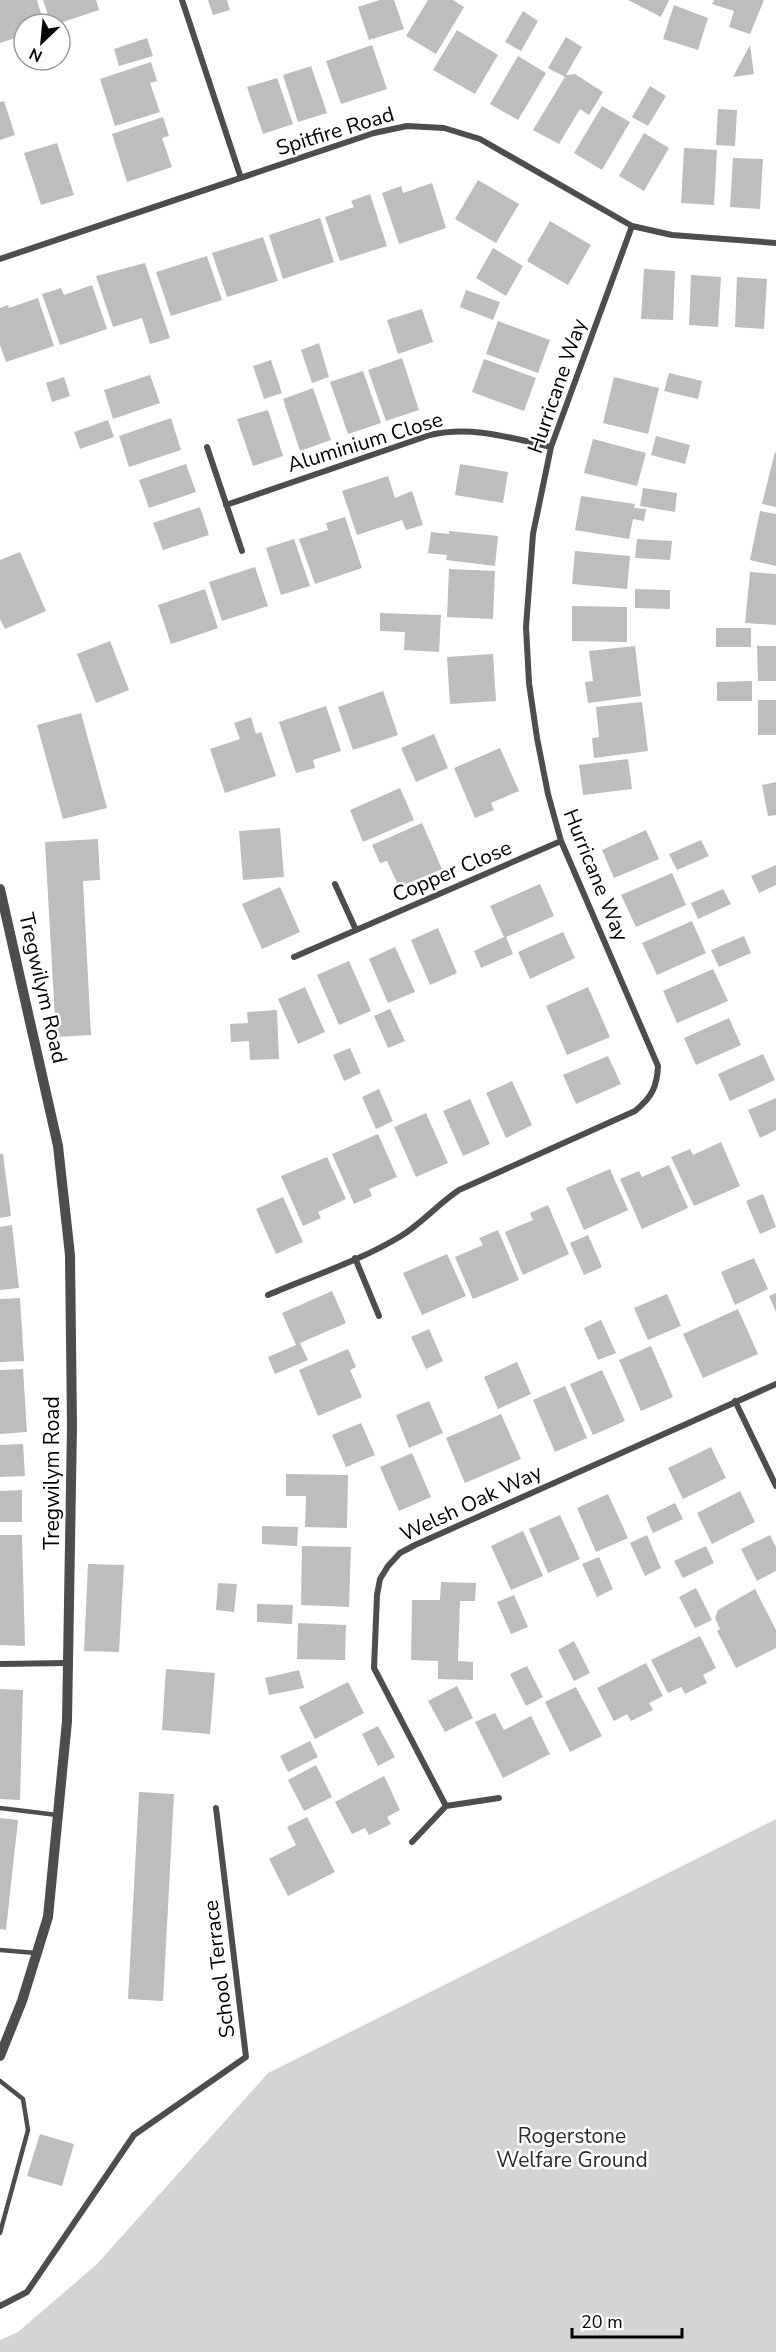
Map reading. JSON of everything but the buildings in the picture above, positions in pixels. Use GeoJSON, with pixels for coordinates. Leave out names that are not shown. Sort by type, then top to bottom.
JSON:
{"type":"FeatureCollection","features":[{"type":"Feature","properties":{"kind":"street"},"geometry":{"type":"LineString","coordinates":[[182,0],[241,178]]}},
{"type":"Feature","properties":{"kind":"street","name":"Spitfire Road"},"geometry":{"type":"LineString","coordinates":[[0,259],[374,133],[407,126],[444,128],[480,139],[632,226],[690,237],[776,243]]}},
{"type":"Feature","properties":{"kind":"street","name":"Hurricane Way"},"geometry":{"type":"LineString","coordinates":[[268,1295],[403,1235],[438,1204],[459,1190],[635,1111],[649,1100],[657,1084],[658,1066],[561,841],[548,794],[537,738],[529,683],[526,627],[533,534],[551,447],[632,226]]}},
{"type":"Feature","properties":{"kind":"street","name":"Aluminium Close"},"geometry":{"type":"LineString","coordinates":[[226,505],[450,430],[495,434],[551,447]]}},
{"type":"Feature","properties":{"kind":"street"},"geometry":{"type":"LineString","coordinates":[[207,447],[242,551]]}},
{"type":"Feature","properties":{"kind":"street","name":"Copper Close"},"geometry":{"type":"LineString","coordinates":[[294,957],[561,841]]}},
{"type":"Feature","properties":{"kind":"street"},"geometry":{"type":"LineString","coordinates":[[335,884],[356,930]]}},
{"type":"Feature","properties":{"kind":"street","name":"Tregwilym Road"},"geometry":{"type":"LineString","coordinates":[[0,889],[58,1146],[70,1255],[72,1426],[67,1721],[48,1917],[22,2001],[0,2056]]}},
{"type":"Feature","properties":{"kind":"street"},"geometry":{"type":"LineString","coordinates":[[355,1258],[380,1316]]}},
{"type":"Feature","properties":{"kind":"street","name":"Welsh Oak Way"},"geometry":{"type":"LineString","coordinates":[[446,1806],[374,1668],[377,1595],[380,1580],[388,1566],[400,1553],[415,1545],[776,1384]]}},
{"type":"Feature","properties":{"kind":"street"},"geometry":{"type":"LineString","coordinates":[[735,1401],[776,1486]]}},
{"type":"Feature","properties":{"kind":"street"},"geometry":{"type":"LineString","coordinates":[[0,1664],[69,1663]]}},
{"type":"Feature","properties":{"kind":"street"},"geometry":{"type":"LineString","coordinates":[[412,1842],[446,1806],[499,1798]]}},
{"type":"Feature","properties":{"kind":"street","name":"School Terrace"},"geometry":{"type":"LineString","coordinates":[[0,2306],[27,2292],[134,2134],[246,2058],[216,1808]]}},
{"type":"Feature","properties":{"kind":"lane"},"geometry":{"type":"LineString","coordinates":[[0,1808],[58,1815]]}},
{"type":"Feature","properties":{"kind":"lane"},"geometry":{"type":"LineString","coordinates":[[0,1950],[36,1953]]}},
{"type":"Feature","properties":{"kind":"lane"},"geometry":{"type":"LineString","coordinates":[[0,2082],[23,2099],[28,2130],[0,2233]]}},
{"type":"Feature","properties":{"kind":"green space","name":"Rogerstone Welfare Ground"},"geometry":{"type":"Polygon","coordinates":[[[776,1819],[776,2352],[0,2352],[0,2340],[18,2332],[97,2264],[268,2073],[776,1819]]]}}]}
